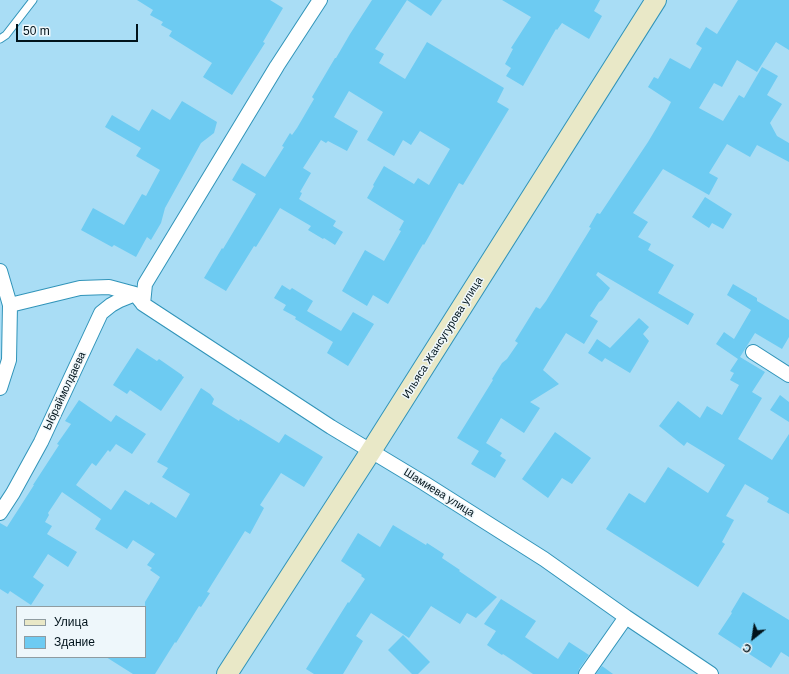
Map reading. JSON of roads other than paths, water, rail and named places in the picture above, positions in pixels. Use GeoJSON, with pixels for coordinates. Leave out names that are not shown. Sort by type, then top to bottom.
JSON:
{"type":"FeatureCollection","features":[{"type":"Feature","properties":{"kind":"street"},"geometry":{"type":"LineString","coordinates":[[10,305],[80,288],[109,288],[139,299],[145,284],[277,66],[320,0]]}},
{"type":"Feature","properties":{"kind":"street","name":"Ильяса Жансугурова улица"},"geometry":{"type":"LineString","coordinates":[[227,674],[371,451],[656,0]]}},
{"type":"Feature","properties":{"kind":"street"},"geometry":{"type":"LineString","coordinates":[[0,271],[10,305],[9,360],[0,388]]}},
{"type":"Feature","properties":{"kind":"street","name":"Шамиева улица"},"geometry":{"type":"LineString","coordinates":[[139,299],[164,318],[331,427],[424,483],[537,555],[711,674]]}},
{"type":"Feature","properties":{"kind":"street","name":"Ыбраймолдаева"},"geometry":{"type":"LineString","coordinates":[[0,512],[13,493],[41,442],[101,313],[120,300],[139,299]]}},
{"type":"Feature","properties":{"kind":"street"},"geometry":{"type":"LineString","coordinates":[[753,352],[789,375]]}},
{"type":"Feature","properties":{"kind":"street"},"geometry":{"type":"LineString","coordinates":[[586,674],[626,617]]}},
{"type":"Feature","properties":{"kind":"lane"},"geometry":{"type":"LineString","coordinates":[[0,39],[6,35],[33,0]]}}]}
